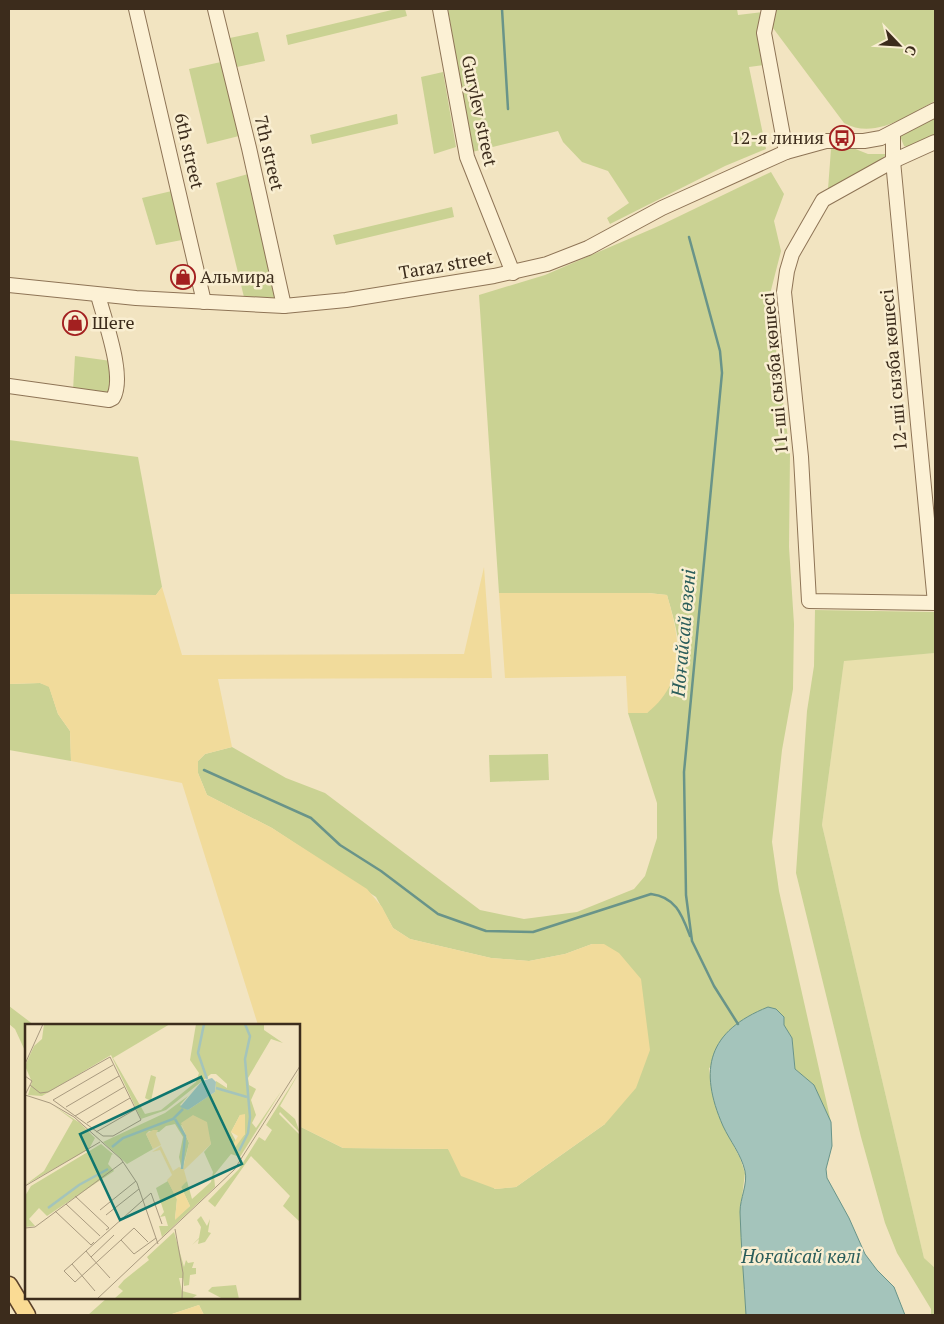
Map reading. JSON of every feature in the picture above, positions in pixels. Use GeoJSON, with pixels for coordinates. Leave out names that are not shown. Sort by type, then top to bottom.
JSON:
{"type":"FeatureCollection","features":[{"type":"Feature","properties":{"kind":"main road"},"geometry":{"type":"LineString","coordinates":[[9,1285],[27,1315]]}},
{"type":"Feature","properties":{"kind":"street","name":"6th street"},"geometry":{"type":"LineString","coordinates":[[136,9],[204,302]]}},
{"type":"Feature","properties":{"kind":"street","name":"7th street"},"geometry":{"type":"LineString","coordinates":[[215,9],[249,148],[284,306]]}},
{"type":"Feature","properties":{"kind":"street","name":"Gurylev street"},"geometry":{"type":"LineString","coordinates":[[440,9],[466,157],[513,272]]}},
{"type":"Feature","properties":{"kind":"street"},"geometry":{"type":"LineString","coordinates":[[770,9],[764,33],[786,152]]}},
{"type":"Feature","properties":{"kind":"street","name":"Taraz street"},"geometry":{"type":"LineString","coordinates":[[9,285],[98,295],[284,306],[346,300],[513,272],[547,264],[588,248],[662,208],[786,152],[826,141],[872,140],[893,132],[935,110]]}},
{"type":"Feature","properties":{"kind":"street","name":"12-ші сызба көшесі"},"geometry":{"type":"LineString","coordinates":[[893,132],[893,161],[935,603]]}},
{"type":"Feature","properties":{"kind":"street","name":"11-ші сызба көшесі"},"geometry":{"type":"LineString","coordinates":[[935,142],[893,161],[822,200],[792,254],[784,292],[802,457],[809,601],[935,603]]}},
{"type":"Feature","properties":{"kind":"street"},"geometry":{"type":"LineString","coordinates":[[9,386],[109,400],[113,398],[118,381],[116,366],[98,295]]}},
{"type":"Feature","properties":{"kind":"shaded area"},"geometry":{"type":"Polygon","coordinates":[[[935,653],[935,1268],[924,1258],[822,825],[844,660],[935,653]]]}},
{"type":"Feature","properties":{"kind":"green space"},"geometry":{"type":"Polygon","coordinates":[[[396,9],[405,9],[407,16],[288,45],[286,35],[396,9]]]}},
{"type":"Feature","properties":{"kind":"green space"},"geometry":{"type":"Polygon","coordinates":[[[448,9],[737,9],[738,15],[763,12],[757,30],[764,65],[749,67],[766,149],[725,166],[610,224],[607,218],[629,203],[608,171],[582,162],[563,142],[558,131],[472,152],[448,9]]]}},
{"type":"Feature","properties":{"kind":"green space"},"geometry":{"type":"Polygon","coordinates":[[[774,9],[935,9],[935,101],[903,119],[879,127],[868,129],[856,128],[844,123],[770,24],[774,9]]]}},
{"type":"Feature","properties":{"kind":"green space"},"geometry":{"type":"Polygon","coordinates":[[[258,32],[265,61],[232,68],[225,39],[258,32]]]}},
{"type":"Feature","properties":{"kind":"green space"},"geometry":{"type":"Polygon","coordinates":[[[221,62],[239,136],[207,144],[189,69],[221,62]]]}},
{"type":"Feature","properties":{"kind":"green space"},"geometry":{"type":"Polygon","coordinates":[[[443,72],[456,147],[434,154],[421,77],[443,72]]]}},
{"type":"Feature","properties":{"kind":"green space"},"geometry":{"type":"Polygon","coordinates":[[[397,114],[398,124],[312,144],[310,135],[397,114]]]}},
{"type":"Feature","properties":{"kind":"green space"},"geometry":{"type":"Polygon","coordinates":[[[935,118],[935,137],[911,148],[904,146],[900,136],[935,118]]]}},
{"type":"Feature","properties":{"kind":"green space"},"geometry":{"type":"Polygon","coordinates":[[[853,148],[868,154],[887,154],[876,163],[828,189],[831,149],[853,148]]]}},
{"type":"Feature","properties":{"kind":"green space"},"geometry":{"type":"Polygon","coordinates":[[[771,172],[784,194],[774,221],[781,251],[769,298],[790,453],[789,547],[794,624],[793,689],[782,750],[772,842],[779,891],[831,1122],[814,1085],[795,1069],[792,1038],[784,1025],[709,1068],[711,1084],[723,1125],[740,1158],[745,1173],[740,1213],[746,1315],[204,1315],[199,1305],[169,1315],[88,1315],[106,1299],[300,1299],[300,1124],[301,1127],[343,1148],[448,1149],[495,1189],[516,1187],[605,1124],[592,944],[565,954],[529,961],[491,958],[410,939],[393,928],[376,897],[272,828],[207,795],[198,773],[198,761],[205,754],[232,747],[286,778],[325,793],[480,910],[524,919],[577,912],[634,889],[645,876],[657,838],[657,803],[628,713],[647,713],[674,675],[679,657],[679,646],[672,614],[667,595],[648,593],[499,593],[479,295],[545,275],[661,225],[771,172]]]}},
{"type":"Feature","properties":{"kind":"green space"},"geometry":{"type":"Polygon","coordinates":[[[248,174],[278,299],[244,297],[216,183],[248,174]]]}},
{"type":"Feature","properties":{"kind":"green space"},"geometry":{"type":"Polygon","coordinates":[[[176,190],[187,239],[156,245],[142,198],[176,190]]]}},
{"type":"Feature","properties":{"kind":"green space"},"geometry":{"type":"Polygon","coordinates":[[[452,207],[454,217],[336,245],[333,235],[452,207]]]}},
{"type":"Feature","properties":{"kind":"green space"},"geometry":{"type":"Polygon","coordinates":[[[75,356],[111,361],[111,391],[106,394],[73,390],[75,356]]]}},
{"type":"Feature","properties":{"kind":"green space"},"geometry":{"type":"Polygon","coordinates":[[[9,440],[138,457],[162,587],[156,595],[9,594],[9,440]]]}},
{"type":"Feature","properties":{"kind":"green space"},"geometry":{"type":"Polygon","coordinates":[[[815,610],[935,612],[935,653],[844,661],[822,825],[924,1258],[935,1268],[935,1315],[931,1315],[931,1309],[897,1253],[885,1223],[861,1137],[796,873],[807,711],[814,666],[815,610]]]}},
{"type":"Feature","properties":{"kind":"green space"},"geometry":{"type":"Polygon","coordinates":[[[40,683],[49,686],[58,714],[70,731],[71,761],[9,750],[9,684],[40,683]]]}},
{"type":"Feature","properties":{"kind":"green space"},"geometry":{"type":"Polygon","coordinates":[[[548,754],[549,780],[490,782],[489,755],[548,754]]]}},
{"type":"Feature","properties":{"kind":"green space"},"geometry":{"type":"Polygon","coordinates":[[[9,1006],[33,1024],[25,1024],[25,1051],[15,1029],[9,1024],[9,1006]]]}},
{"type":"Feature","properties":{"kind":"sand"},"geometry":{"type":"Polygon","coordinates":[[[484,567],[492,678],[218,679],[232,747],[205,754],[198,761],[198,773],[207,795],[272,828],[367,889],[382,907],[393,928],[410,939],[491,958],[529,961],[565,954],[592,944],[604,944],[619,953],[641,979],[650,1050],[636,1088],[605,1124],[516,1187],[496,1189],[461,1176],[448,1149],[343,1148],[301,1127],[300,1024],[258,1024],[182,783],[71,761],[70,731],[58,714],[49,687],[40,683],[9,684],[9,594],[156,595],[162,587],[182,655],[464,654],[484,567]]]}},
{"type":"Feature","properties":{"kind":"sand"},"geometry":{"type":"Polygon","coordinates":[[[499,593],[648,593],[667,595],[677,643],[675,673],[669,687],[660,700],[647,713],[628,713],[626,676],[505,678],[499,593]]]}},
{"type":"Feature","properties":{"kind":"sand"},"geometry":{"type":"Polygon","coordinates":[[[199,1305],[204,1315],[169,1315],[199,1305]]]}},
{"type":"Feature","properties":{"kind":"water","name":"Ноғайсай көлі"},"geometry":{"type":"Polygon","coordinates":[[[768,1007],[776,1009],[784,1017],[784,1025],[792,1038],[795,1069],[814,1085],[831,1122],[832,1146],[826,1169],[827,1178],[849,1218],[865,1254],[877,1270],[894,1287],[905,1315],[746,1315],[740,1212],[746,1176],[738,1153],[723,1126],[715,1106],[710,1070],[714,1054],[721,1040],[732,1028],[768,1007]]]}},
{"type":"Feature","properties":{"kind":"waterway","name":"Ноғайсай өзені"},"geometry":{"type":"LineString","coordinates":[[502,9],[508,109]]}},
{"type":"Feature","properties":{"kind":"waterway","name":"Ноғайсай өзені"},"geometry":{"type":"LineString","coordinates":[[689,237],[720,351],[722,373],[684,772],[686,895],[692,941],[714,986],[738,1024]]}},
{"type":"Feature","properties":{"kind":"waterway"},"geometry":{"type":"LineString","coordinates":[[204,770],[311,818],[340,845],[381,871],[438,914],[486,931],[533,932],[651,894],[667,899],[677,908],[690,936]]}},
{"type":"Feature","properties":{"kind":"place","name":"12-я линия"},"geometry":{"type":"Point","coordinates":[842,138]}},
{"type":"Feature","properties":{"kind":"place","name":"Альмира"},"geometry":{"type":"Point","coordinates":[183,277]}},
{"type":"Feature","properties":{"kind":"place","name":"Шеге"},"geometry":{"type":"Point","coordinates":[75,323]}}]}
